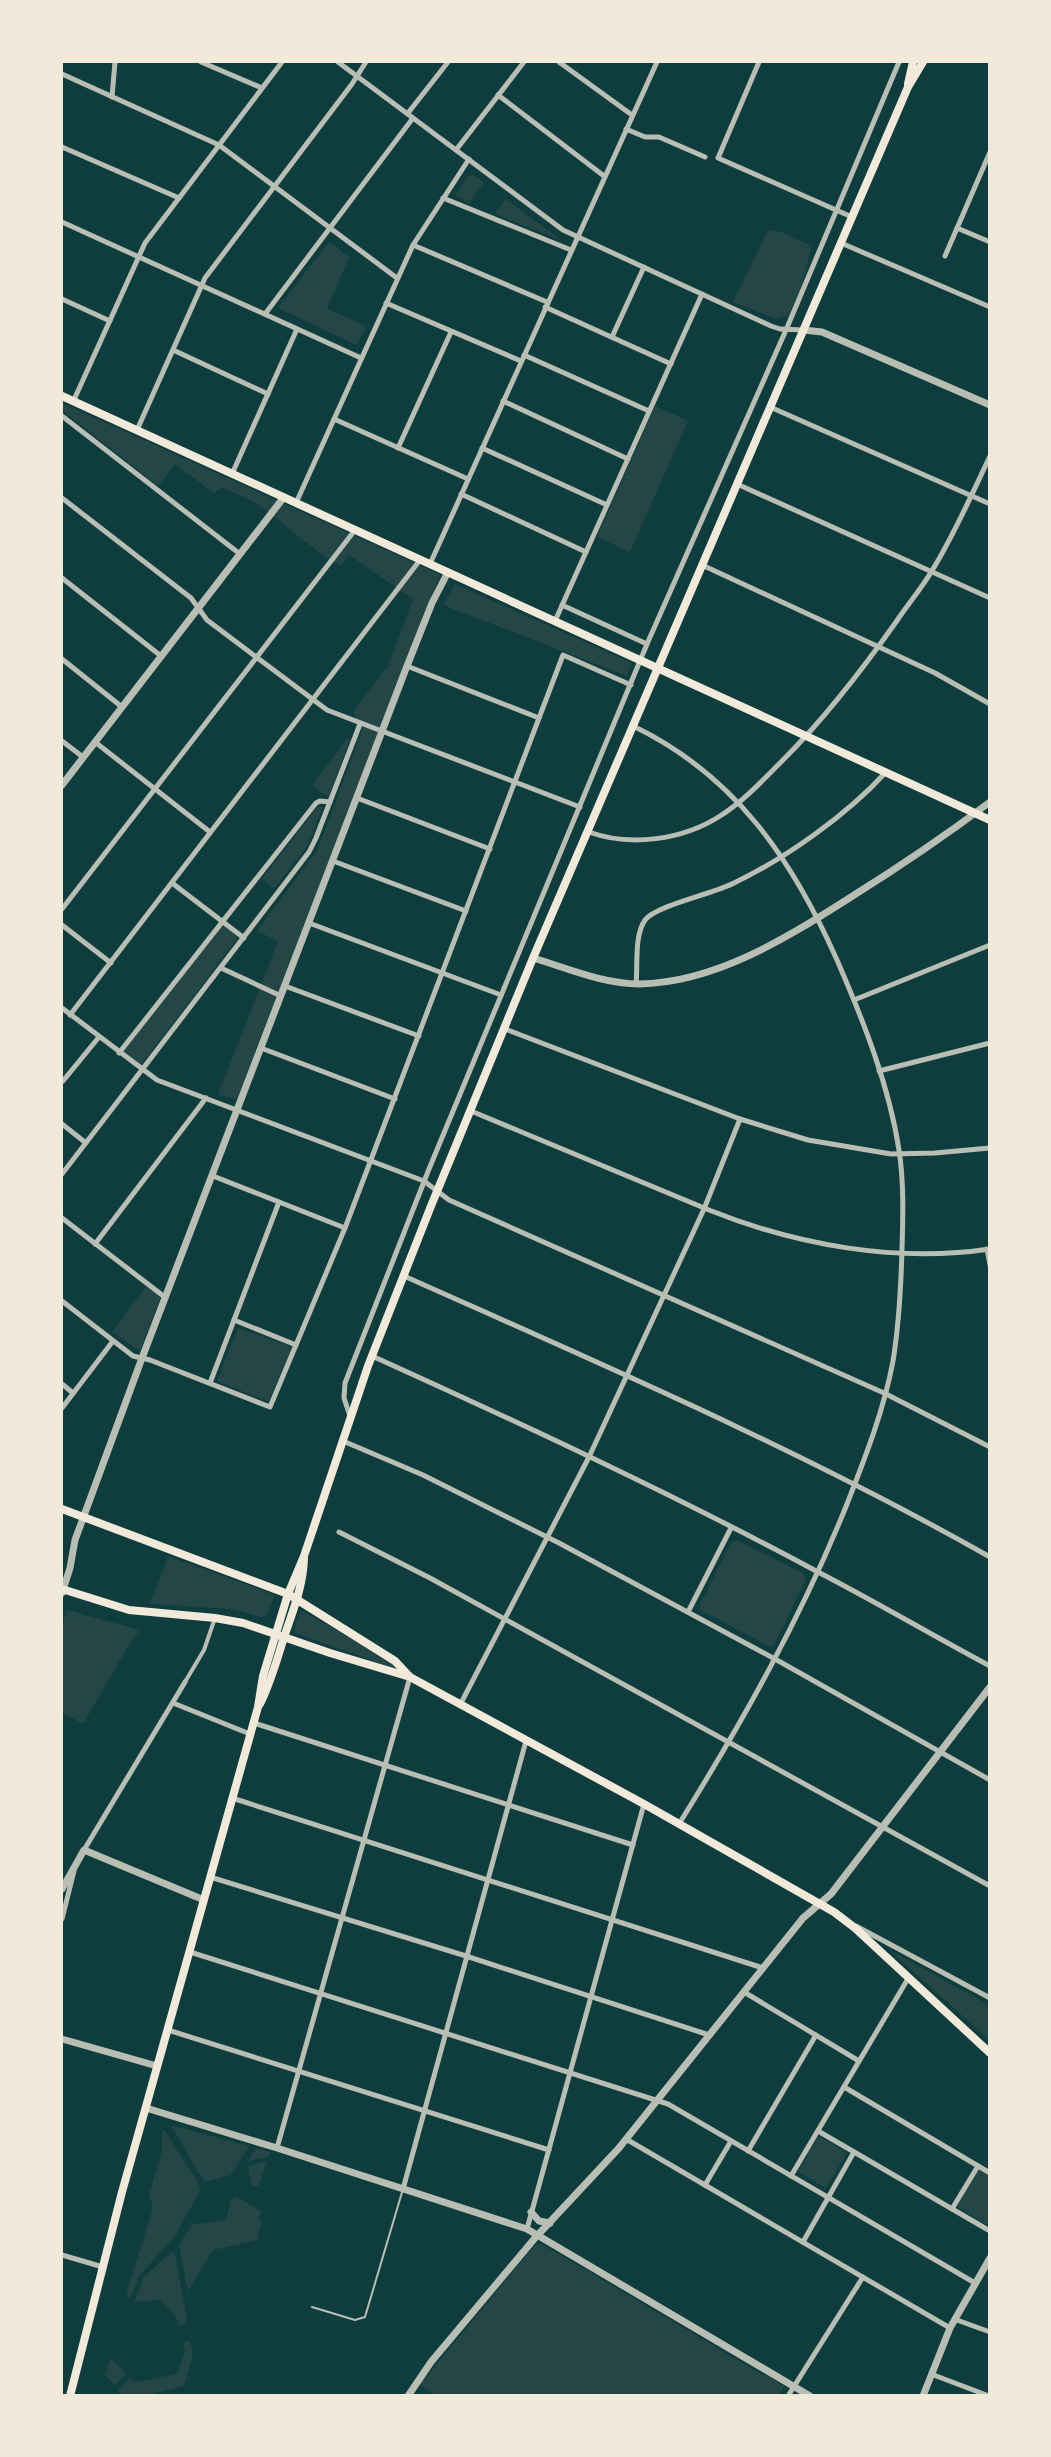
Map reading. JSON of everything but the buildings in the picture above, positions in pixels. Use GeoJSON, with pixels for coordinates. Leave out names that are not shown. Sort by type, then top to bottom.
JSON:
{"type":"FeatureCollection","features":[{"type":"Feature","properties":{"kind":"main road"},"geometry":{"type":"LineString","coordinates":[[908,87],[913,62]]}},
{"type":"Feature","properties":{"kind":"main road"},"geometry":{"type":"LineString","coordinates":[[70,2396],[157,2066],[254,1724],[263,1676],[288,1594],[304,1556],[350,1416],[372,1356],[533,958],[908,87],[923,62]]}},
{"type":"Feature","properties":{"kind":"main road"},"geometry":{"type":"LineString","coordinates":[[62,396],[990,820]]}},
{"type":"Feature","properties":{"kind":"main road"},"geometry":{"type":"LineString","coordinates":[[62,1509],[288,1594],[395,1661],[410,1677]]}},
{"type":"Feature","properties":{"kind":"main road"},"geometry":{"type":"LineString","coordinates":[[258,1707],[270,1681],[297,1599],[303,1577],[304,1556]]}},
{"type":"Feature","properties":{"kind":"main road"},"geometry":{"type":"LineString","coordinates":[[62,1591],[129,1610],[243,1623],[284,1639],[410,1677],[644,1804],[819,1904],[848,1923],[990,2053]]}},
{"type":"Feature","properties":{"kind":"street"},"geometry":{"type":"LineString","coordinates":[[112,97],[115,62]]}},
{"type":"Feature","properties":{"kind":"street"},"geometry":{"type":"LineString","coordinates":[[201,62],[262,88]]}},
{"type":"Feature","properties":{"kind":"street"},"geometry":{"type":"LineString","coordinates":[[73,402],[145,243],[282,62]]}},
{"type":"Feature","properties":{"kind":"street"},"geometry":{"type":"LineString","coordinates":[[338,62],[558,226],[577,236],[771,326],[786,330],[822,332],[990,405]]}},
{"type":"Feature","properties":{"kind":"street"},"geometry":{"type":"LineString","coordinates":[[137,430],[208,274],[366,62]]}},
{"type":"Feature","properties":{"kind":"street"},"geometry":{"type":"LineString","coordinates":[[264,314],[330,228],[448,62]]}},
{"type":"Feature","properties":{"kind":"street"},"geometry":{"type":"LineString","coordinates":[[456,150],[524,62]]}},
{"type":"Feature","properties":{"kind":"street"},"geometry":{"type":"LineString","coordinates":[[559,62],[632,115]]}},
{"type":"Feature","properties":{"kind":"street"},"geometry":{"type":"LineString","coordinates":[[430,564],[657,62]]}},
{"type":"Feature","properties":{"kind":"street"},"geometry":{"type":"LineString","coordinates":[[759,62],[718,158],[852,217]]}},
{"type":"Feature","properties":{"kind":"street"},"geometry":{"type":"LineString","coordinates":[[350,1416],[344,1398],[345,1383],[424,1181],[647,644],[786,330],[899,62]]}},
{"type":"Feature","properties":{"kind":"street"},"geometry":{"type":"LineString","coordinates":[[62,74],[219,145],[397,278]]}},
{"type":"Feature","properties":{"kind":"street"},"geometry":{"type":"LineString","coordinates":[[498,95],[604,176]]}},
{"type":"Feature","properties":{"kind":"street"},"geometry":{"type":"LineString","coordinates":[[626,129],[645,137],[659,137],[705,157]]}},
{"type":"Feature","properties":{"kind":"street"},"geometry":{"type":"LineString","coordinates":[[62,147],[179,198]]}},
{"type":"Feature","properties":{"kind":"street"},"geometry":{"type":"LineString","coordinates":[[945,256],[990,152]]}},
{"type":"Feature","properties":{"kind":"street"},"geometry":{"type":"LineString","coordinates":[[296,503],[413,245],[469,159]]}},
{"type":"Feature","properties":{"kind":"street"},"geometry":{"type":"LineString","coordinates":[[982,169],[990,172]]}},
{"type":"Feature","properties":{"kind":"street"},"geometry":{"type":"LineString","coordinates":[[442,198],[571,250]]}},
{"type":"Feature","properties":{"kind":"street"},"geometry":{"type":"LineString","coordinates":[[62,222],[361,358]]}},
{"type":"Feature","properties":{"kind":"street"},"geometry":{"type":"LineString","coordinates":[[957,228],[990,242]]}},
{"type":"Feature","properties":{"kind":"street"},"geometry":{"type":"LineString","coordinates":[[841,243],[990,307]]}},
{"type":"Feature","properties":{"kind":"street"},"geometry":{"type":"LineString","coordinates":[[413,245],[546,304],[670,364]]}},
{"type":"Feature","properties":{"kind":"street"},"geometry":{"type":"LineString","coordinates":[[612,337],[644,267]]}},
{"type":"Feature","properties":{"kind":"street"},"geometry":{"type":"LineString","coordinates":[[555,621],[702,294]]}},
{"type":"Feature","properties":{"kind":"street"},"geometry":{"type":"LineString","coordinates":[[62,299],[110,321]]}},
{"type":"Feature","properties":{"kind":"street"},"geometry":{"type":"LineString","coordinates":[[386,303],[521,361]]}},
{"type":"Feature","properties":{"kind":"street"},"geometry":{"type":"LineString","coordinates":[[232,474],[297,329]]}},
{"type":"Feature","properties":{"kind":"street"},"geometry":{"type":"LineString","coordinates":[[398,448],[451,332]]}},
{"type":"Feature","properties":{"kind":"street"},"geometry":{"type":"LineString","coordinates":[[173,350],[268,394]]}},
{"type":"Feature","properties":{"kind":"street"},"geometry":{"type":"LineString","coordinates":[[524,355],[649,411]]}},
{"type":"Feature","properties":{"kind":"street"},"geometry":{"type":"LineString","coordinates":[[503,401],[628,459]]}},
{"type":"Feature","properties":{"kind":"street"},"geometry":{"type":"LineString","coordinates":[[770,407],[990,504]]}},
{"type":"Feature","properties":{"kind":"street"},"geometry":{"type":"LineString","coordinates":[[62,416],[240,554]]}},
{"type":"Feature","properties":{"kind":"street"},"geometry":{"type":"LineString","coordinates":[[333,419],[468,479]]}},
{"type":"Feature","properties":{"kind":"street"},"geometry":{"type":"LineString","coordinates":[[482,448],[607,505]]}},
{"type":"Feature","properties":{"kind":"street"},"geometry":{"type":"LineString","coordinates":[[589,832],[605,837],[632,839],[676,835],[710,822],[739,802],[807,736],[878,647],[932,572],[990,456]]}},
{"type":"Feature","properties":{"kind":"street"},"geometry":{"type":"LineString","coordinates":[[737,484],[990,598]]}},
{"type":"Feature","properties":{"kind":"street"},"geometry":{"type":"LineString","coordinates":[[461,494],[586,552]]}},
{"type":"Feature","properties":{"kind":"street"},"geometry":{"type":"LineString","coordinates":[[62,785],[284,497]]}},
{"type":"Feature","properties":{"kind":"street"},"geometry":{"type":"LineString","coordinates":[[62,498],[191,598],[207,620],[327,710],[580,807]]}},
{"type":"Feature","properties":{"kind":"street"},"geometry":{"type":"LineString","coordinates":[[62,909],[355,530]]}},
{"type":"Feature","properties":{"kind":"street"},"geometry":{"type":"LineString","coordinates":[[70,1015],[420,560]]}},
{"type":"Feature","properties":{"kind":"street"},"geometry":{"type":"LineString","coordinates":[[702,565],[934,673],[990,704]]}},
{"type":"Feature","properties":{"kind":"street"},"geometry":{"type":"LineString","coordinates":[[62,1591],[75,1540],[142,1358],[407,666],[432,603],[448,572]]}},
{"type":"Feature","properties":{"kind":"street"},"geometry":{"type":"LineString","coordinates":[[62,578],[161,656]]}},
{"type":"Feature","properties":{"kind":"street"},"geometry":{"type":"LineString","coordinates":[[562,605],[647,644]]}},
{"type":"Feature","properties":{"kind":"street"},"geometry":{"type":"LineString","coordinates":[[62,1301],[133,1356],[270,1407],[345,1228],[563,655],[631,685]]}},
{"type":"Feature","properties":{"kind":"street"},"geometry":{"type":"LineString","coordinates":[[62,659],[122,707]]}},
{"type":"Feature","properties":{"kind":"street"},"geometry":{"type":"LineString","coordinates":[[407,666],[539,718]]}},
{"type":"Feature","properties":{"kind":"street"},"geometry":{"type":"LineString","coordinates":[[62,1174],[309,852],[360,724]]}},
{"type":"Feature","properties":{"kind":"street"},"geometry":{"type":"LineString","coordinates":[[633,726],[680,751],[712,776],[739,802],[780,856],[818,919],[854,1000],[879,1071],[894,1124],[903,1204],[897,1328],[892,1362],[855,1484],[819,1572],[775,1659],[679,1824]]}},
{"type":"Feature","properties":{"kind":"street"},"geometry":{"type":"LineString","coordinates":[[62,741],[83,758]]}},
{"type":"Feature","properties":{"kind":"street"},"geometry":{"type":"LineString","coordinates":[[95,742],[210,832]]}},
{"type":"Feature","properties":{"kind":"street"},"geometry":{"type":"LineString","coordinates":[[636,984],[640,934],[643,924],[650,915],[727,887],[780,856],[847,810],[886,772]]}},
{"type":"Feature","properties":{"kind":"street"},"geometry":{"type":"LineString","coordinates":[[357,798],[490,849]]}},
{"type":"Feature","properties":{"kind":"street"},"geometry":{"type":"LineString","coordinates":[[118,1053],[316,803],[330,802]]}},
{"type":"Feature","properties":{"kind":"street"},"geometry":{"type":"LineString","coordinates":[[533,958],[604,979],[636,984],[672,980],[719,967],[755,952],[818,919],[909,861],[990,802]]}},
{"type":"Feature","properties":{"kind":"street"},"geometry":{"type":"LineString","coordinates":[[333,861],[466,910]]}},
{"type":"Feature","properties":{"kind":"street"},"geometry":{"type":"LineString","coordinates":[[172,883],[244,938]]}},
{"type":"Feature","properties":{"kind":"street"},"geometry":{"type":"LineString","coordinates":[[309,923],[501,995]]}},
{"type":"Feature","properties":{"kind":"street"},"geometry":{"type":"LineString","coordinates":[[62,925],[111,963]]}},
{"type":"Feature","properties":{"kind":"street"},"geometry":{"type":"LineString","coordinates":[[854,1000],[990,945]]}},
{"type":"Feature","properties":{"kind":"street"},"geometry":{"type":"LineString","coordinates":[[221,968],[281,996]]}},
{"type":"Feature","properties":{"kind":"street"},"geometry":{"type":"LineString","coordinates":[[285,986],[418,1036]]}},
{"type":"Feature","properties":{"kind":"street"},"geometry":{"type":"LineString","coordinates":[[62,1008],[118,1053],[157,1080],[424,1181],[449,1200],[884,1393],[990,1447]]}},
{"type":"Feature","properties":{"kind":"street"},"geometry":{"type":"LineString","coordinates":[[505,1029],[740,1119],[808,1140],[899,1154],[990,1148]]}},
{"type":"Feature","properties":{"kind":"street"},"geometry":{"type":"LineString","coordinates":[[63,1081],[99,1037]]}},
{"type":"Feature","properties":{"kind":"street"},"geometry":{"type":"LineString","coordinates":[[879,1071],[990,1043]]}},
{"type":"Feature","properties":{"kind":"street"},"geometry":{"type":"LineString","coordinates":[[261,1048],[394,1099]]}},
{"type":"Feature","properties":{"kind":"street"},"geometry":{"type":"LineString","coordinates":[[95,1244],[206,1098]]}},
{"type":"Feature","properties":{"kind":"street"},"geometry":{"type":"LineString","coordinates":[[471,1111],[704,1209],[743,1223],[794,1238],[902,1253],[942,1254],[988,1249],[990,1265]]}},
{"type":"Feature","properties":{"kind":"street"},"geometry":{"type":"LineString","coordinates":[[460,1705],[548,1538],[628,1376],[704,1209],[740,1119]]}},
{"type":"Feature","properties":{"kind":"street"},"geometry":{"type":"LineString","coordinates":[[62,1125],[86,1143]]}},
{"type":"Feature","properties":{"kind":"street"},"geometry":{"type":"LineString","coordinates":[[213,1176],[345,1228]]}},
{"type":"Feature","properties":{"kind":"street"},"geometry":{"type":"LineString","coordinates":[[210,1383],[279,1203]]}},
{"type":"Feature","properties":{"kind":"street"},"geometry":{"type":"LineString","coordinates":[[62,1218],[166,1298]]}},
{"type":"Feature","properties":{"kind":"street"},"geometry":{"type":"LineString","coordinates":[[404,1276],[628,1376],[855,1484],[990,1557]]}},
{"type":"Feature","properties":{"kind":"street"},"geometry":{"type":"LineString","coordinates":[[234,1320],[296,1345]]}},
{"type":"Feature","properties":{"kind":"street"},"geometry":{"type":"LineString","coordinates":[[62,1408],[112,1341]]}},
{"type":"Feature","properties":{"kind":"street"},"geometry":{"type":"LineString","coordinates":[[372,1356],[589,1457],[819,1572],[990,1666]]}},
{"type":"Feature","properties":{"kind":"street"},"geometry":{"type":"LineString","coordinates":[[62,1384],[73,1393]]}},
{"type":"Feature","properties":{"kind":"street"},"geometry":{"type":"LineString","coordinates":[[342,1441],[423,1475],[548,1538],[775,1659],[990,1780]]}},
{"type":"Feature","properties":{"kind":"street"},"geometry":{"type":"LineString","coordinates":[[688,1612],[731,1528]]}},
{"type":"Feature","properties":{"kind":"street"},"geometry":{"type":"LineString","coordinates":[[339,1532],[506,1619],[990,1886]]}},
{"type":"Feature","properties":{"kind":"street"},"geometry":{"type":"LineString","coordinates":[[62,1889],[204,1650],[214,1618]]}},
{"type":"Feature","properties":{"kind":"street"},"geometry":{"type":"LineString","coordinates":[[277,2148],[383,1765],[410,1677]]}},
{"type":"Feature","properties":{"kind":"street"},"geometry":{"type":"LineString","coordinates":[[408,2396],[431,2362],[539,2235],[626,2139],[807,1913],[831,1894],[990,1687]]}},
{"type":"Feature","properties":{"kind":"street"},"geometry":{"type":"LineString","coordinates":[[172,1703],[250,1734]]}},
{"type":"Feature","properties":{"kind":"street"},"geometry":{"type":"LineString","coordinates":[[254,1724],[633,1845]]}},
{"type":"Feature","properties":{"kind":"street"},"geometry":{"type":"LineString","coordinates":[[403,2189],[526,1741]]}},
{"type":"Feature","properties":{"kind":"street"},"geometry":{"type":"LineString","coordinates":[[232,1798],[763,1968]]}},
{"type":"Feature","properties":{"kind":"street"},"geometry":{"type":"LineString","coordinates":[[527,2229],[644,1804]]}},
{"type":"Feature","properties":{"kind":"street"},"geometry":{"type":"LineString","coordinates":[[84,1850],[204,1900]]}},
{"type":"Feature","properties":{"kind":"street"},"geometry":{"type":"LineString","coordinates":[[62,1919],[76,1864]]}},
{"type":"Feature","properties":{"kind":"street"},"geometry":{"type":"LineString","coordinates":[[210,1877],[466,1956],[709,2035]]}},
{"type":"Feature","properties":{"kind":"street"},"geometry":{"type":"LineString","coordinates":[[848,1923],[990,1998]]}},
{"type":"Feature","properties":{"kind":"street"},"geometry":{"type":"LineString","coordinates":[[189,1952],[668,2104],[975,2283]]}},
{"type":"Feature","properties":{"kind":"street"},"geometry":{"type":"LineString","coordinates":[[791,2176],[909,1977]]}},
{"type":"Feature","properties":{"kind":"street"},"geometry":{"type":"LineString","coordinates":[[744,1992],[859,2061]]}},
{"type":"Feature","properties":{"kind":"street"},"geometry":{"type":"LineString","coordinates":[[168,2030],[549,2150]]}},
{"type":"Feature","properties":{"kind":"street"},"geometry":{"type":"LineString","coordinates":[[748,2151],[816,2035]]}},
{"type":"Feature","properties":{"kind":"street"},"geometry":{"type":"LineString","coordinates":[[62,2039],[157,2066]]}},
{"type":"Feature","properties":{"kind":"street"},"geometry":{"type":"LineString","coordinates":[[844,2087],[990,2173]]}},
{"type":"Feature","properties":{"kind":"street"},"geometry":{"type":"LineString","coordinates":[[146,2108],[527,2229],[810,2396]]}},
{"type":"Feature","properties":{"kind":"street"},"geometry":{"type":"LineString","coordinates":[[818,2131],[990,2231]]}},
{"type":"Feature","properties":{"kind":"street"},"geometry":{"type":"LineString","coordinates":[[626,2139],[950,2328]]}},
{"type":"Feature","properties":{"kind":"street"},"geometry":{"type":"LineString","coordinates":[[705,2185],[730,2141]]}},
{"type":"Feature","properties":{"kind":"street"},"geometry":{"type":"LineString","coordinates":[[803,2242],[854,2152]]}},
{"type":"Feature","properties":{"kind":"street"},"geometry":{"type":"LineString","coordinates":[[952,2209],[978,2166]]}},
{"type":"Feature","properties":{"kind":"street"},"geometry":{"type":"LineString","coordinates":[[531,2212],[539,2221],[550,2223]]}},
{"type":"Feature","properties":{"kind":"street"},"geometry":{"type":"LineString","coordinates":[[62,2255],[103,2267]]}},
{"type":"Feature","properties":{"kind":"street"},"geometry":{"type":"LineString","coordinates":[[923,2396],[954,2319],[990,2258]]}},
{"type":"Feature","properties":{"kind":"street"},"geometry":{"type":"LineString","coordinates":[[788,2396],[863,2277]]}},
{"type":"Feature","properties":{"kind":"street"},"geometry":{"type":"LineString","coordinates":[[954,2319],[990,2331]]}},
{"type":"Feature","properties":{"kind":"street"},"geometry":{"type":"LineString","coordinates":[[931,2374],[989,2396]]}},
{"type":"Feature","properties":{"kind":"lane"},"geometry":{"type":"LineString","coordinates":[[312,2307],[355,2320],[365,2317],[403,2189]]}},
{"type":"Feature","properties":{"kind":"shaded area"},"geometry":{"type":"Polygon","coordinates":[[[474,175],[484,182],[469,204],[455,195],[468,176],[474,175]]]}},
{"type":"Feature","properties":{"kind":"shaded area"},"geometry":{"type":"Polygon","coordinates":[[[505,199],[563,241],[495,214],[505,199]]]}},
{"type":"Feature","properties":{"kind":"shaded area"},"geometry":{"type":"Polygon","coordinates":[[[768,230],[781,232],[812,246],[801,288],[788,316],[776,319],[733,302],[768,230]]]}},
{"type":"Feature","properties":{"kind":"shaded area"},"geometry":{"type":"Polygon","coordinates":[[[329,242],[349,257],[327,309],[367,326],[356,345],[278,308],[329,242]]]}},
{"type":"Feature","properties":{"kind":"shaded area"},"geometry":{"type":"Polygon","coordinates":[[[62,403],[441,575],[429,600],[237,1099],[218,1095],[278,941],[257,931],[318,849],[362,731],[353,712],[387,669],[413,599],[349,555],[341,566],[326,558],[258,504],[222,487],[214,493],[175,464],[158,486],[62,410],[62,403]]]}},
{"type":"Feature","properties":{"kind":"shaded area"},"geometry":{"type":"Polygon","coordinates":[[[655,406],[688,421],[630,552],[597,537],[655,406]]]}},
{"type":"Feature","properties":{"kind":"shaded area"},"geometry":{"type":"Polygon","coordinates":[[[455,584],[632,663],[627,676],[443,605],[455,584]]]}},
{"type":"Feature","properties":{"kind":"shaded area"},"geometry":{"type":"Polygon","coordinates":[[[347,738],[350,739],[329,796],[321,793],[313,784],[347,738]]]}},
{"type":"Feature","properties":{"kind":"shaded area"},"geometry":{"type":"Polygon","coordinates":[[[318,806],[323,807],[308,845],[274,889],[262,879],[318,806]]]}},
{"type":"Feature","properties":{"kind":"shaded area"},"geometry":{"type":"Polygon","coordinates":[[[223,925],[238,938],[141,1065],[124,1051],[223,925]]]}},
{"type":"Feature","properties":{"kind":"shaded area"},"geometry":{"type":"Polygon","coordinates":[[[146,1286],[161,1296],[140,1351],[112,1332],[146,1286]]]}},
{"type":"Feature","properties":{"kind":"shaded area"},"geometry":{"type":"Polygon","coordinates":[[[238,1328],[292,1347],[268,1402],[217,1381],[238,1328]]]}},
{"type":"Feature","properties":{"kind":"shaded area"},"geometry":{"type":"Polygon","coordinates":[[[737,1540],[803,1573],[806,1579],[774,1646],[769,1646],[700,1610],[700,1604],[732,1541],[737,1540]]]}},
{"type":"Feature","properties":{"kind":"shaded area"},"geometry":{"type":"Polygon","coordinates":[[[168,1556],[275,1595],[265,1618],[231,1609],[150,1604],[168,1556]]]}},
{"type":"Feature","properties":{"kind":"shaded area"},"geometry":{"type":"Polygon","coordinates":[[[67,1610],[140,1630],[130,1643],[83,1724],[62,1712],[62,1626],[67,1610]]]}},
{"type":"Feature","properties":{"kind":"shaded area"},"geometry":{"type":"Polygon","coordinates":[[[303,1611],[405,1670],[404,1672],[295,1633],[294,1629],[300,1612],[303,1611]]]}},
{"type":"Feature","properties":{"kind":"shaded area"},"geometry":{"type":"Polygon","coordinates":[[[888,1949],[989,2005],[989,2040],[888,1949]]]}},
{"type":"Feature","properties":{"kind":"shaded area"},"geometry":{"type":"Polygon","coordinates":[[[171,2125],[249,2146],[231,2175],[204,2182],[171,2125]]]}},
{"type":"Feature","properties":{"kind":"shaded area"},"geometry":{"type":"Polygon","coordinates":[[[162,2131],[165,2131],[198,2182],[200,2191],[174,2237],[139,2276],[131,2297],[128,2297],[127,2291],[153,2208],[149,2194],[162,2151],[162,2131]]]}},
{"type":"Feature","properties":{"kind":"shaded area"},"geometry":{"type":"Polygon","coordinates":[[[819,2136],[847,2153],[826,2188],[798,2172],[819,2136]]]}},
{"type":"Feature","properties":{"kind":"shaded area"},"geometry":{"type":"Polygon","coordinates":[[[256,2148],[270,2152],[268,2157],[248,2161],[256,2148]]]}},
{"type":"Feature","properties":{"kind":"shaded area"},"geometry":{"type":"Polygon","coordinates":[[[267,2161],[259,2185],[252,2187],[248,2166],[267,2161]]]}},
{"type":"Feature","properties":{"kind":"shaded area"},"geometry":{"type":"Polygon","coordinates":[[[979,2169],[989,2175],[989,2226],[957,2207],[979,2169]]]}},
{"type":"Feature","properties":{"kind":"shaded area"},"geometry":{"type":"Polygon","coordinates":[[[236,2196],[261,2211],[259,2220],[262,2221],[257,2240],[213,2250],[188,2291],[179,2245],[191,2225],[226,2220],[231,2200],[236,2196]]]}},
{"type":"Feature","properties":{"kind":"shaded area"},"geometry":{"type":"Polygon","coordinates":[[[542,2244],[763,2375],[770,2376],[784,2387],[778,2396],[435,2396],[420,2384],[535,2245],[542,2244]]]}},
{"type":"Feature","properties":{"kind":"shaded area"},"geometry":{"type":"Polygon","coordinates":[[[174,2251],[187,2317],[186,2324],[179,2326],[176,2316],[160,2300],[134,2302],[144,2277],[174,2251]]]}},
{"type":"Feature","properties":{"kind":"shaded area"},"geometry":{"type":"Polygon","coordinates":[[[190,2340],[193,2353],[184,2386],[147,2395],[121,2395],[118,2390],[130,2377],[135,2382],[177,2374],[185,2351],[183,2342],[190,2340]]]}},
{"type":"Feature","properties":{"kind":"shaded area"},"geometry":{"type":"Polygon","coordinates":[[[111,2358],[126,2374],[115,2385],[105,2375],[111,2358]]]}}]}
